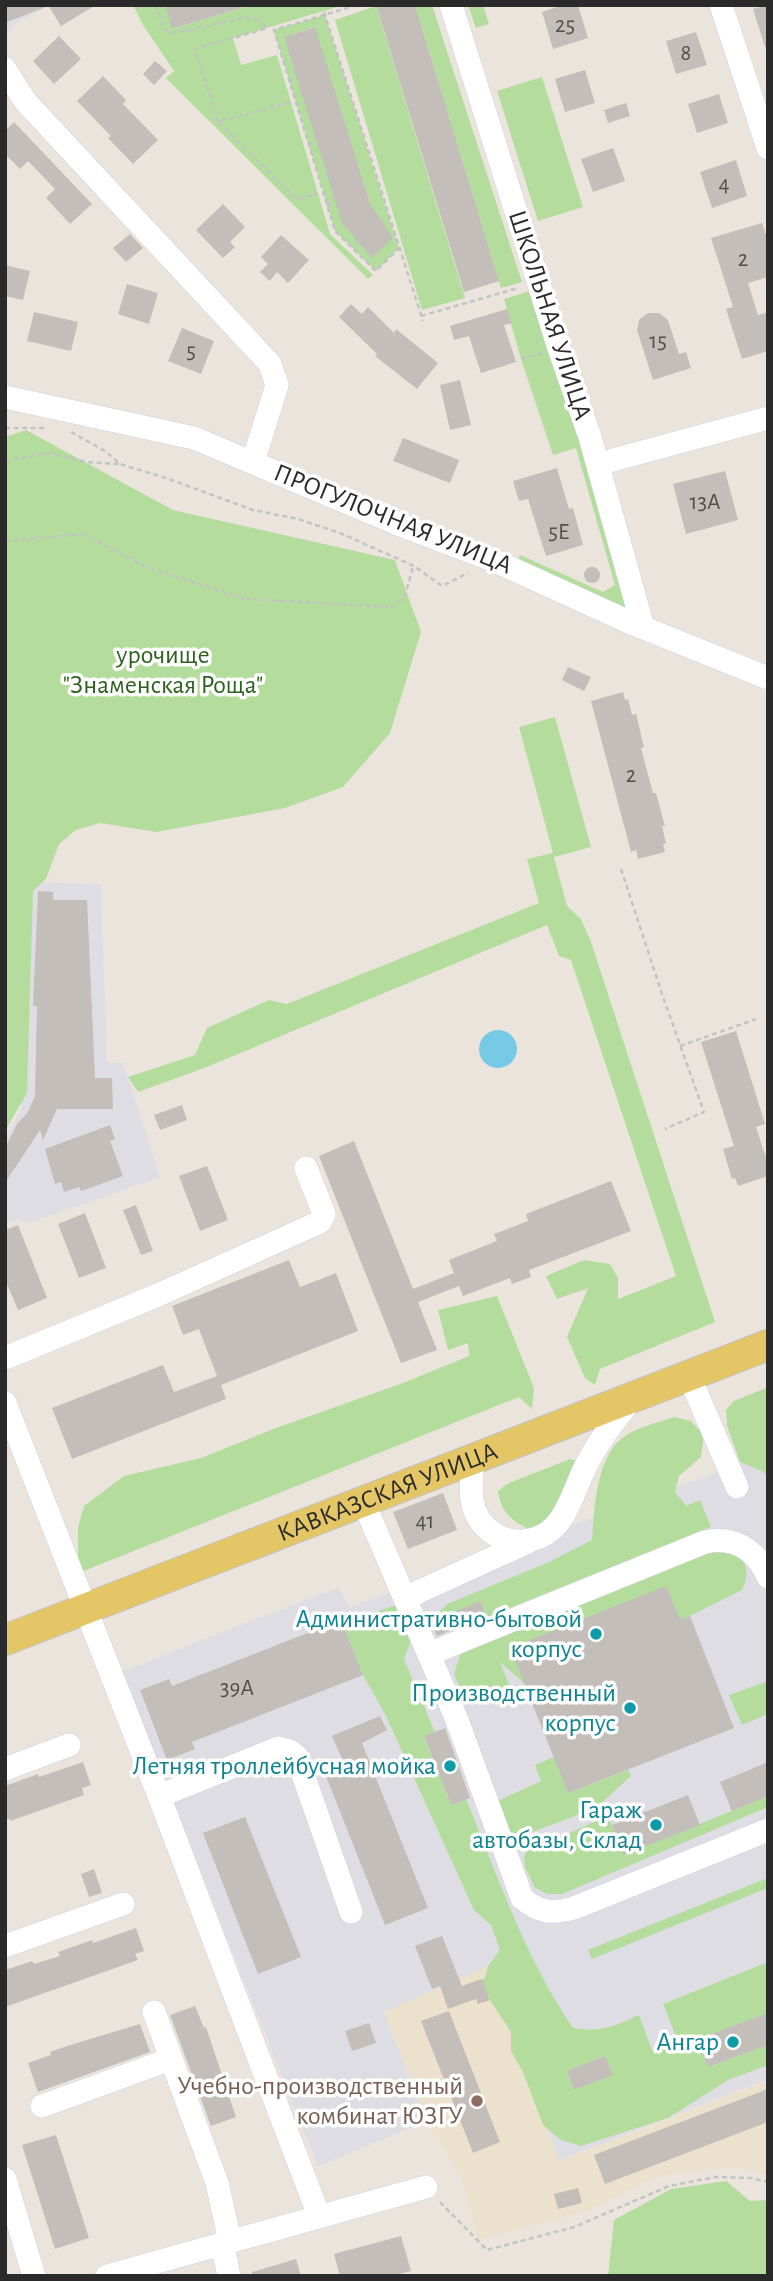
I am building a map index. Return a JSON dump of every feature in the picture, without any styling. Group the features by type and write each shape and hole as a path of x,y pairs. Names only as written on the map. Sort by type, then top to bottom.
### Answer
{"main road":[{"name":"КАВКАЗСКАЯ УЛИЦА","path":"5,1640 768,1345"}],"street":[{"name":"ШКОЛЬНАЯ УЛИЦА","path":"451,5 598,464 643,627"},
{"path":"721,5 768,148"},
{"path":"5,69 25,101 270,364 277,385 253,462"},
{"name":"ПРОГУЛОЧНАЯ УЛИЦА","path":"5,397 194,438 398,524 495,561 643,627 768,678"},
{"path":"598,464 768,418"},
{"path":"5,1358 158,1295 320,1222 324,1214 306,1168"},
{"path":"690,1376 737,1486"},
{"path":"405,1598 551,1531 564,1516 600,1441 631,1400"},
{"path":"5,1403 319,2216"},
{"path":"473,1461 471,1498 483,1525 506,1540 534,1539"},
{"path":"363,1501 457,1720 522,1898 545,1912 574,1908 768,1830"},
{"path":"429,1654 705,1542 724,1540 743,1546 758,1558 768,1577"},
{"path":"5,1769 69,1745"},
{"path":"159,1796 279,1748 290,1751 297,1757 351,1912"},
{"path":"5,1946 123,1903"},
{"path":"154,2012 217,2183 229,2276"},
{"path":"42,2106 172,2059"},
{"path":"5,2179 34,2276"},
{"path":"107,2276 426,2187"}],"path":[{"path":"155,5 166,31 175,33 246,16 268,28 195,48 218,122 297,199 318,194"},
{"path":"357,5 274,30 335,231 376,271 399,248"},
{"path":"325,13 423,321"},
{"path":"290,83 296,75"},
{"path":"218,122 290,102"},
{"path":"309,146 316,138"},
{"path":"327,206 334,198"},
{"path":"355,251 357,240"},
{"path":"421,316 519,288"},
{"path":"5,428 49,428"},
{"path":"68,431 105,451 120,464"},
{"path":"5,461 49,453 86,462 120,464 253,510 298,519 340,533 414,566 442,586 495,561"},
{"path":"5,541 82,534 149,568 245,599 280,602 393,607 405,596 414,566"},
{"path":"621,869 704,1112 665,1129"},
{"path":"680,1046 756,1019"},
{"path":"426,2187 487,2250 574,2227 669,2186 715,2178 751,2178 768,2182"}],"shaded area":[{"path":"5,5 51,5 14,24 5,37"},
{"path":"29,882 101,884 107,1062 123,1063 160,1177 29,1223 19,1219 5,1224 5,1136 21,1111"},
{"path":"765,1455 768,1461 768,2079 558,2161 485,1968 384,2012 427,2121 318,2166 121,1672 338,1587 350,1607"},
{"name":"Учебно-производственный комбинат ЮЗГУ","path":"488,1966 493,1987 559,2161 768,2081 768,2173 761,2174 734,2167 671,2174 647,2181 587,2211 478,2240 461,2177 427,2121 384,2012"}],"green space":[{"path":"133,5 165,5 173,29 251,5 344,5 233,38 241,65 277,55 330,234 373,275 368,279 166,78 174,71"},
{"path":"379,5 387,5 377,9 465,298 422,310 335,20"},
{"path":"415,5 432,5 522,282 501,288"},
{"path":"468,5 483,5 489,24 476,28"},
{"path":"325,15 399,248 376,271 335,231 274,30","holes":["314,27 370,203 284,37"]},
{"path":"542,77 583,207 538,221 497,91"},
{"path":"540,288 639,616 512,574 520,555 603,592 615,585 576,448 553,455 504,299"},
{"name":"урочище \"Знаменская Роща\"","path":"26,430 173,510 395,560 421,632 390,733 343,787 285,808 157,832 100,823 76,830 59,844 46,879 33,891 27,1093 5,1131 5,437"},
{"path":"555,717 591,847 554,857 567,906 581,919 591,942 715,1322 600,1369 595,1385 585,1378 567,1337 588,1288 557,1299 546,1276 584,1260 610,1264 618,1278 618,1299 676,1276 571,960 559,956 547,925 207,1067 138,1092 128,1077 195,1055 207,1028 269,1000 287,1004 539,903 527,859 553,853 519,727"},
{"path":"497,1296 534,1388 532,1409 519,1397 81,1572 78,1560 78,1528 84,1506 124,1476 201,1458 469,1356 468,1343 448,1350 438,1310"},
{"path":"768,1387 768,1479 764,1472 740,1462 727,1426 726,1410 734,1401"},
{"path":"674,1417 691,1421 704,1435 701,1457 679,1476 675,1492 686,1506 700,1500 711,1527 487,1617 481,1602 431,1621 447,1604 549,1562 592,1540 598,1488 605,1461 611,1450 631,1433"},
{"path":"570,1459 579,1462 556,1518 530,1530 508,1515 501,1504 498,1491 507,1484"},
{"path":"716,1549 736,1551 743,1561 746,1579 742,1590 690,1616 525,1684 500,1662 511,1690 483,1702 462,1693 454,1674 461,1652"},
{"path":"397,1605 412,1638 404,1659 435,1732 424,1737 451,1805 466,1799 526,1945 573,2028 600,2029 639,2015 652,2050 677,2039 663,2004 768,1962 768,2013 697,2039 708,2067 768,2045 768,2065 728,2080 668,2118 581,2146 561,2140 543,2125 523,2072 511,2051 511,2032 490,2000 482,1979 500,1950 491,1925 474,1910 385,1714 363,1675 342,1622","holes":["605,2056 612,2075 574,2090 567,2071"]},
{"path":"768,1681 768,1714 742,1725 729,1695"},
{"path":"554,1757 568,1793 628,1770 631,1776 596,1808 519,1837 507,1829 498,1801 541,1781 535,1765"},
{"path":"768,1796 768,1807 562,1894 548,1894 535,1888 525,1867 527,1848 538,1842 553,1840 608,1816 624,1855"},
{"path":"768,1878 768,1888 592,1959 588,1950"},
{"path":"726,2181 750,2201 768,2200 768,2276 608,2276 614,2220 671,2189"}],"water":[{"path":"498,1030 511,1036 517,1049 511,1062 498,1068 485,1062 479,1049 485,1036"}],"building":[{"path":"5,5 48,5 48,6 5,23"},
{"path":"48,5 96,5 61,26"},
{"path":"165,5 240,5 241,8 172,29"},
{"path":"387,5 415,5 499,281 464,292 377,8"},
{"path":"563,5 578,5 588,38 553,49 542,12"},
{"path":"768,5 768,46 765,47 753,9"},
{"path":"315,27 370,203 393,238 372,258 342,223 284,37"},
{"path":"696,32 707,65 676,74 666,41"},
{"path":"59,36 81,59 54,84 33,61"},
{"path":"155,61 167,71 154,85 143,74"},
{"path":"585,70 595,103 565,112 555,79"},
{"path":"103,76 126,100 123,104 158,140 133,164 108,138 111,136 77,101"},
{"path":"719,94 728,123 697,133 688,104"},
{"path":"626,103 630,116 608,123 604,110"},
{"path":"14,122 92,204 70,224 46,198 55,189 28,161 20,169 5,154 5,131"},
{"path":"613,148 625,181 593,192 581,159"},
{"path":"736,160 747,196 712,208 700,172"},
{"path":"223,204 245,227 230,242 235,247 223,258 196,230"},
{"path":"762,223 768,241 768,277 748,283 758,315 768,312 768,351 742,359 726,309 733,307 711,238"},
{"path":"130,234 143,248 126,262 113,248"},
{"path":"281,235 309,260 288,283 277,272 270,281 260,272 268,264 261,257"},
{"path":"5,265 30,271 23,300 5,296"},
{"path":"127,284 158,293 149,324 118,314"},
{"path":"351,304 362,314 368,307 394,333 396,329 438,363 417,389 375,356 377,354 339,317"},
{"path":"507,309 512,323 504,325 516,362 481,373 469,336 454,340 450,326"},
{"path":"34,312 78,322 71,351 27,341"},
{"path":"648,313 659,313 668,320 679,354 686,352 691,368 653,380 637,330 639,320"},
{"path":"182,328 214,341 201,374 168,361"},
{"path":"460,380 471,425 450,430 440,385"},
{"path":"403,438 459,460 450,483 393,461"},
{"path":"557,468 569,509 573,508 583,545 546,556 528,499 519,501 513,481"},
{"path":"725,471 738,520 686,534 673,484"},
{"path":"589,567 595,567 600,575 598,581 589,583 584,578 584,572"},
{"path":"568,667 591,677 584,691 562,680"},
{"path":"623,692 625,700 628,699 632,715 636,714 644,747 641,748 665,826 662,826 665,852 638,859 636,850 631,852 591,701"},
{"path":"38,891 53,892 53,900 87,900 95,1078 112,1078 113,1109 57,1109 43,1140 40,1130 5,1183 5,1148 35,1096 37,1006 33,1006"},
{"path":"736,1031 765,1124 756,1127 768,1164 768,1176 738,1186 735,1178 732,1179 723,1149 734,1146 701,1042"},
{"path":"182,1105 187,1120 160,1130 154,1115"},
{"path":"110,1125 115,1139 110,1141 123,1176 81,1191 79,1187 64,1192 61,1182 55,1184 45,1149"},
{"path":"354,1141 413,1289 454,1273 449,1260 497,1241 494,1234 528,1221 526,1214 611,1181 631,1231 529,1270 531,1277 512,1284 510,1278 463,1296 459,1286 418,1302 437,1350 401,1363 319,1156"},
{"path":"207,1166 228,1220 200,1231 179,1176"},
{"path":"136,1205 153,1251 141,1255 123,1210"},
{"path":"85,1213 106,1268 79,1278 58,1224"},
{"path":"18,1225 47,1298 18,1310 5,1279 5,1230"},
{"path":"289,1260 300,1287 336,1273 358,1331 221,1385 226,1399 72,1459 52,1408 163,1365 174,1392 217,1376 199,1329 183,1335 172,1306"},
{"path":"443,1493 457,1530 408,1549 393,1512"},
{"name":"Производственный корпус","path":"666,1586 680,1619 690,1616 734,1728 568,1793 510,1648"},
{"path":"481,1601 486,1616 437,1636 431,1621"},
{"path":"341,1620 363,1675 192,1742 195,1749 167,1760 140,1690 169,1679 172,1686"},
{"path":"380,1716 387,1730 362,1743 428,1908 385,1925 324,1771 344,1763 332,1736"},
{"name":"Летняя троллейбусная мойка","path":"445,1728 470,1798 451,1805 424,1736"},
{"path":"83,1762 91,1785 82,1788 84,1795 10,1821 5,1820 5,1786"},
{"path":"768,1762 768,1796 732,1811 720,1782"},
{"name":"Гараж автобазы, Склад","path":"688,1795 700,1825 623,1855 612,1825"},
{"path":"245,1817 301,1957 258,1974 203,1833"},
{"path":"94,1869 102,1893 89,1897 81,1874"},
{"path":"136,1928 144,1951 135,1954 138,1960 5,2007 5,1970 60,1956 58,1952"},
{"path":"442,1936 462,1986 482,1979 490,2000 478,2004 476,1999 448,2009 440,1986 432,1989 415,1946"},
{"path":"195,2006 204,2028 206,2027 236,2117 211,2126 170,2015"},
{"path":"449,2011 500,2142 473,2153 421,2021"},
{"name":"Ангар","path":"768,2013 768,2045 708,2067 697,2039"},
{"path":"369,2023 376,2043 352,2051 345,2031"},
{"path":"140,2024 150,2052 38,2092 28,2063 67,2046"},
{"path":"605,2056 613,2075 574,2090 567,2071"},
{"path":"768,2089 768,2122 605,2184 594,2155"},
{"path":"56,2135 89,2238 55,2249 22,2145"},
{"path":"578,2188 582,2203 558,2209 554,2194"},
{"path":"401,2236 411,2271 392,2276 340,2276 334,2254"},
{"path":"296,2259 301,2276 252,2276 252,2272"}],"place":[{"name":"Административно-бытовой корпус","path":"596,1634"},
{"name":"Производственный корпус","path":"630,1708"},
{"name":"Летняя троллейбусная мойка","path":"450,1766"},
{"name":"Гараж автобазы, Склад","path":"656,1825"},
{"name":"Ангар","path":"733,2042"},
{"name":"Учебно-производственный комбинат ЮЗГУ","path":"477,2101"}]}
